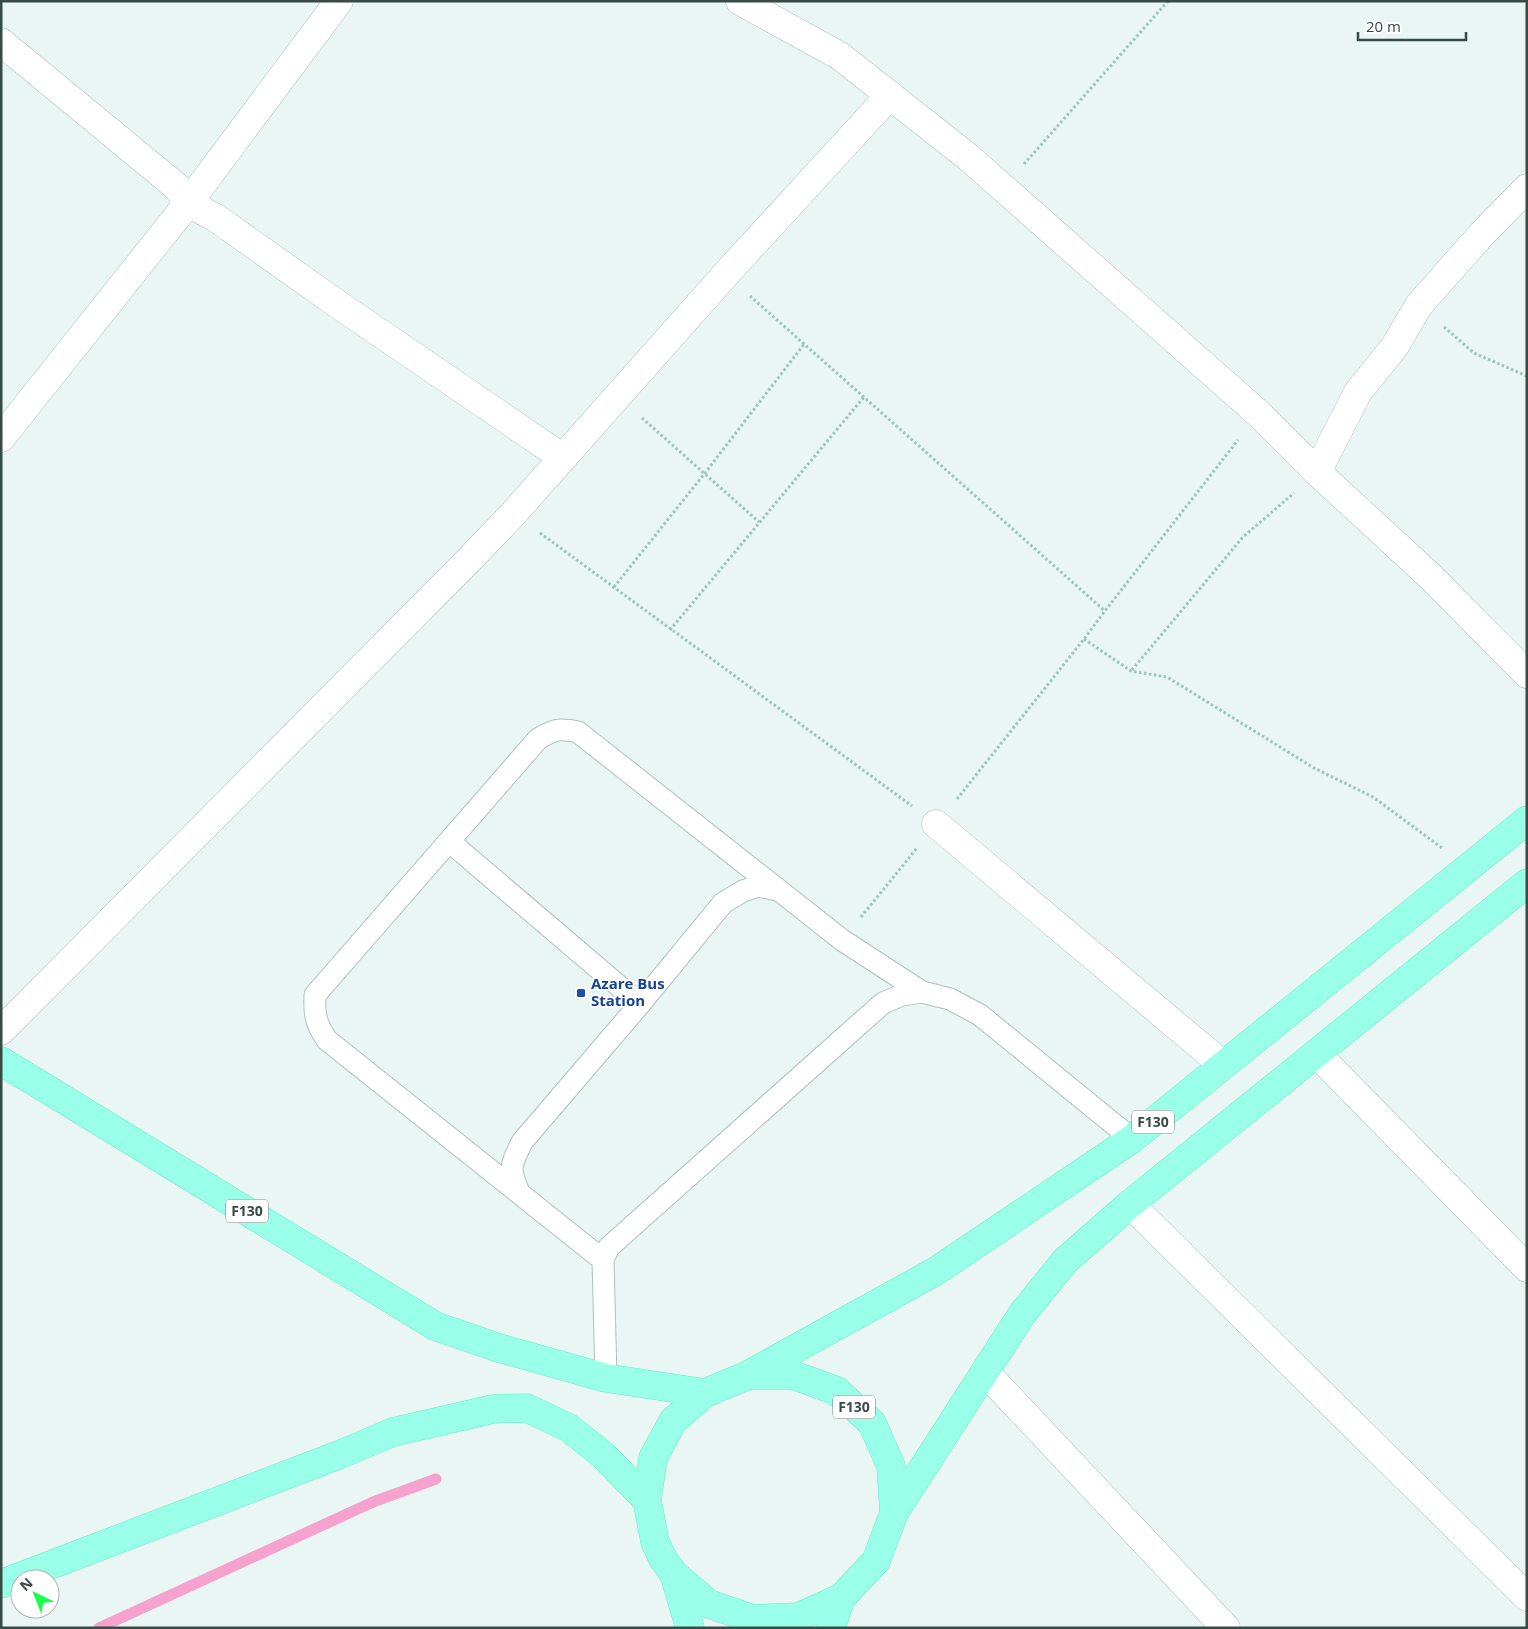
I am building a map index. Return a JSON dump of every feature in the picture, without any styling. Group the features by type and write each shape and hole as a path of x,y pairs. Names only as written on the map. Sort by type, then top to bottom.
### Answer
{"main road":[{"name":"F130","path":"1527,820 1132,1139 936,1271 746,1376 705,1392 674,1421 653,1458 647,1500 655,1542 663,1559 674,1574 709,1604 753,1619 798,1617 841,1598 876,1560 894,1513 1022,1314 1064,1261 1130,1204 1527,883"},
{"name":"F130","path":"1,1061 435,1326 499,1348 606,1378 705,1392"},
{"name":"F130","path":"746,1376 793,1375 837,1392 872,1423 891,1466 894,1513"},
{"path":"1,1584 341,1454 393,1432 493,1408 527,1408 569,1428 603,1455 647,1500"},
{"path":"674,1574 690,1628"},
{"path":"831,1628 841,1598"}],"street":[{"path":"1,438 188,203 339,1"},
{"path":"740,1 840,56 968,157 1259,414 1317,472 1432,578 1527,674"},
{"path":"1,42 176,186 188,203 216,218 336,303 563,458"},
{"path":"1,1031 513,514 726,274 890,95"},
{"path":"1317,472 1358,392 1395,346 1419,305 1482,234 1527,188"},
{"path":"936,824 1223,1065"},
{"path":"1317,1054 1527,1268"},
{"path":"1130,1204 1527,1597"},
{"path":"985,1372 1226,1628"}],"lane":[{"path":"603,1260 327,1040 318,1028 314,1011 315,995 538,739 554,730 578,732 842,940 922,992 950,999 980,1015 1132,1139"},
{"path":"450,842 640,1004"},
{"path":"519,1192 511,1175 514,1159 522,1142 723,903 743,891 758,886 777,890"},
{"path":"606,1378 603,1260 609,1247 883,1003 902,995 922,992"}],"path":[{"path":"1003,188 1168,1"},
{"path":"726,274 1104,611"},
{"path":"1419,305 1474,353 1527,376"},
{"path":"614,587 805,343"},
{"path":"618,396 759,522"},
{"path":"670,630 864,397"},
{"path":"842,940 1084,640 1104,611 1259,414"},
{"path":"1131,671 1243,537 1317,472"},
{"path":"513,514 936,824"},
{"path":"1084,640 1131,671 1167,677 1314,768 1373,798 1468,867"}],"waterway":[{"path":"99,1628 373,1502 436,1479"}],"place":[{"name":"Azare Bus Station","path":"581,993"}]}
